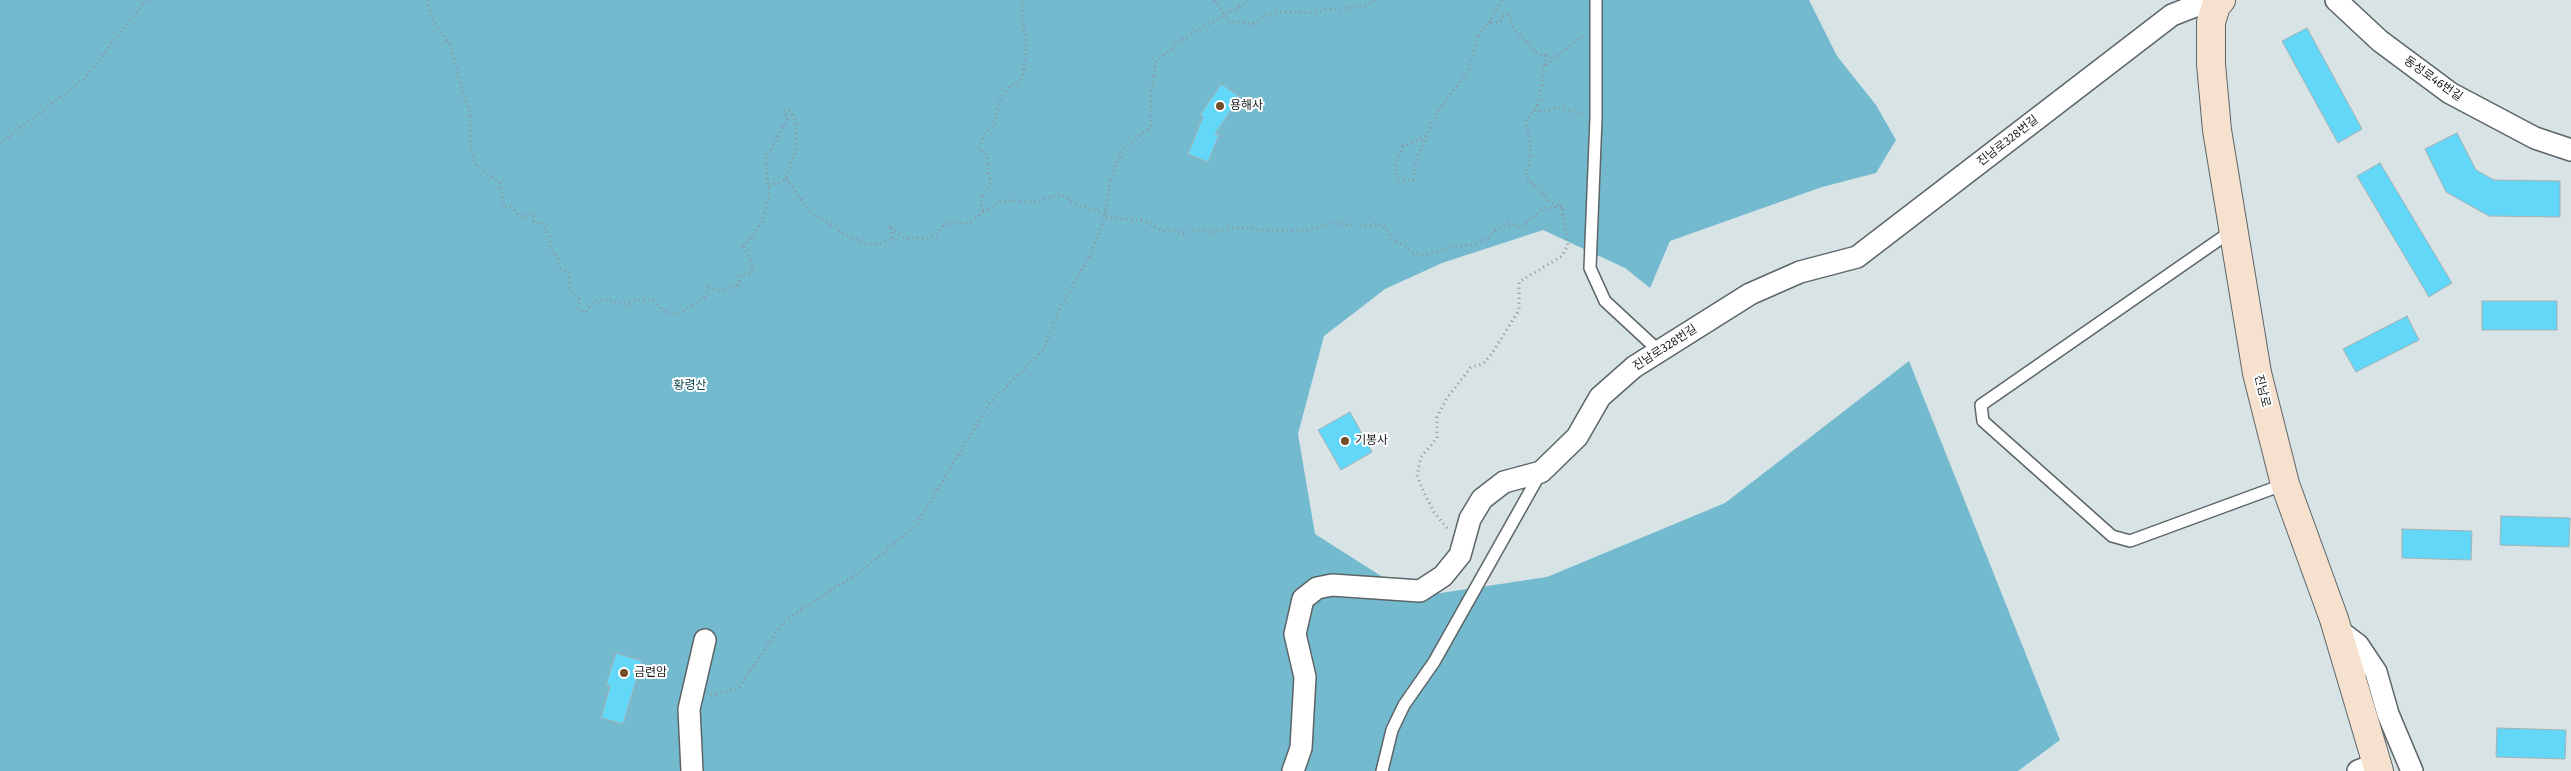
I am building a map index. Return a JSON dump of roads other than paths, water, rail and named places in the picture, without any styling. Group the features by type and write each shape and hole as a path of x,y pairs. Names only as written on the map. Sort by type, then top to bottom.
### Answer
{"street":[{"name":"동성로46번길","path":"2336,0 2380,41 2450,93 2535,138 2571,150"},
{"name":"진남로","path":"2222,2 2210,22 2211,64 2217,130 2257,373 2285,484 2337,629 2371,769"},
{"name":"진남로328번길","path":"1293,771 1301,748 1305,677 1295,634 1303,599 1317,588 1332,585 1420,591 1443,576 1460,555 1470,519 1482,499 1504,482 1541,472 1577,437 1600,397 1634,367 1750,294 1800,272 1857,257 2172,15 2195,6 2222,2"},
{"path":"2337,629 2358,645 2376,672 2388,714 2412,771"},
{"path":"692,771 689,710 706,640"}],"lane":[{"path":"1596,0 1596,118 1590,268 1605,301 1658,351"},
{"path":"2233,230 1981,405 1983,421 2112,536 2130,541 2285,484"},
{"path":"1382,771 1392,730 1404,705 1434,662 1541,472"}],"place":[{"name":"용해사","path":"1220,106"},
{"name":"기봉사","path":"1345,441"},
{"name":"금련암","path":"624,673"}],"park label":[{"name":"황령산","path":"690,386"}]}
